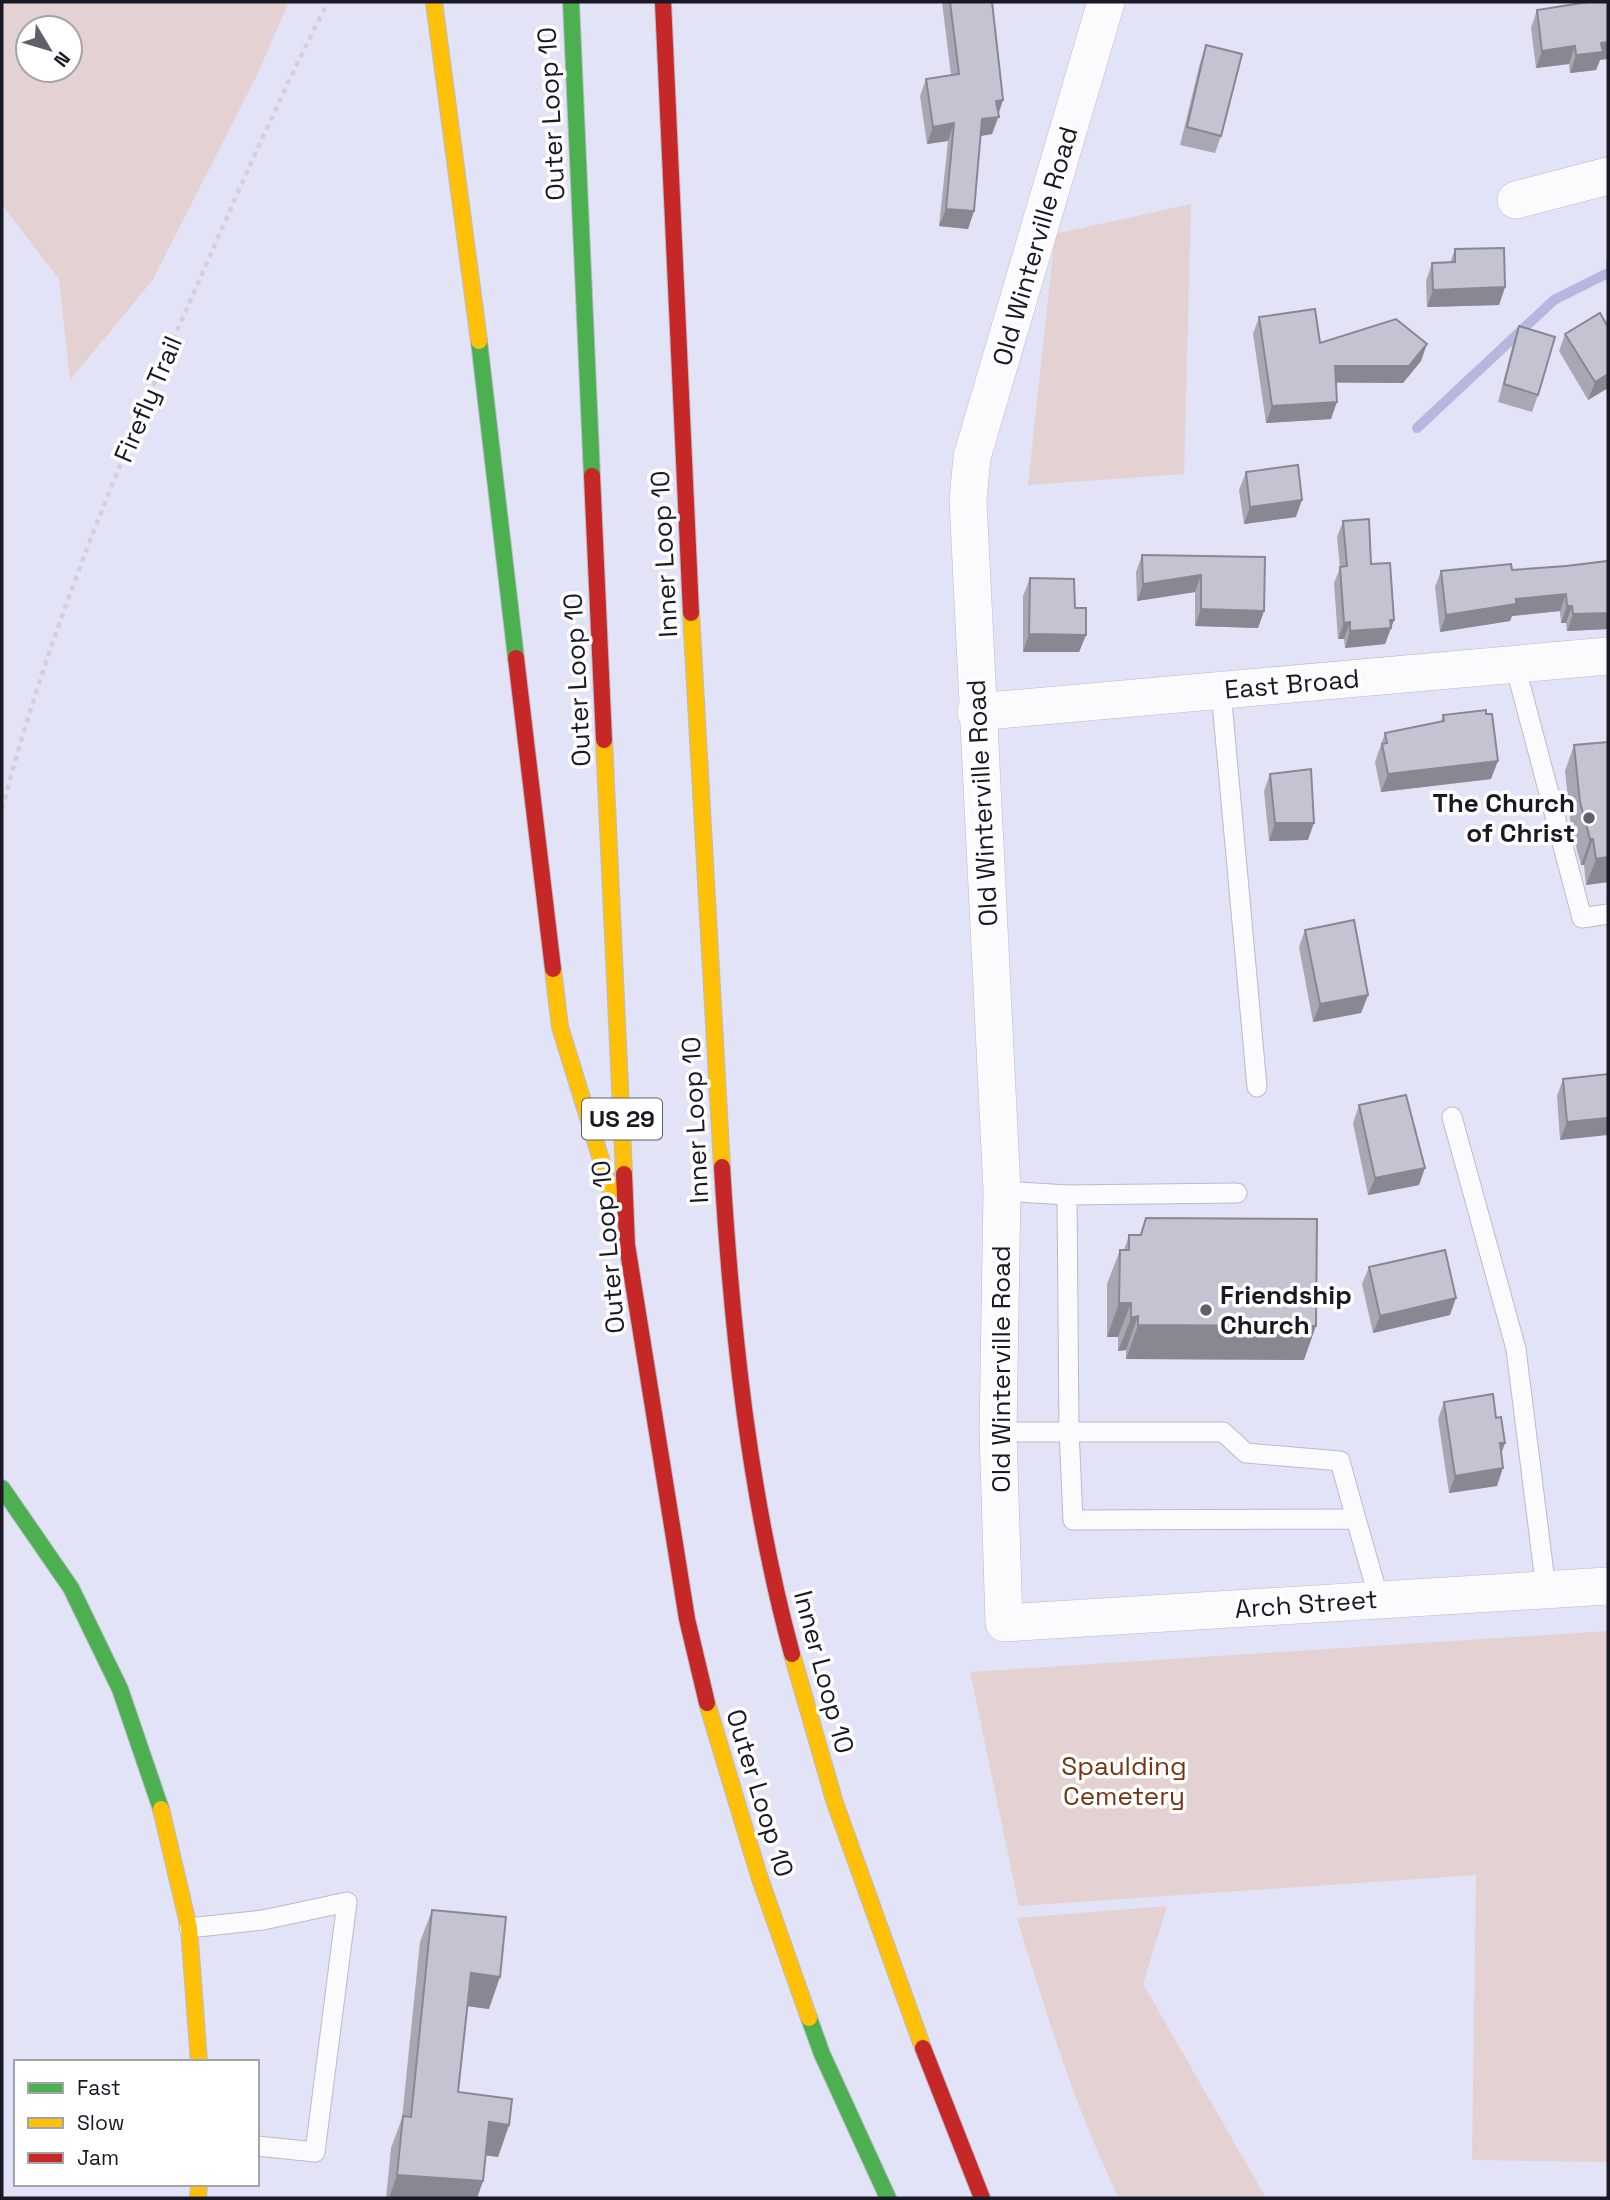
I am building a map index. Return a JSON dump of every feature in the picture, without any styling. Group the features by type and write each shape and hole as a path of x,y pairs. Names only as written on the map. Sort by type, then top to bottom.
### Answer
{"main road":[{"path":"434,2 477,327 560,1027 627,1245"},
{"name":"Outer Loop 10","path":"571,2 627,1245 648,1392 687,1619 710,1718 759,1876 822,2054 888,2198"},
{"name":"Inner Loop 10","path":"663,2 700,801 730,1302 751,1460 769,1562 837,1811 893,1975 982,2198"},
{"path":"2,1488 71,1588 120,1689 159,1801 189,1928 199,2060"}],"street":[{"name":"Old Winterville Road","path":"1004,1623 998,1432 1002,1191 976,712 968,500 972,457 1106,2"},
{"path":"1516,200 1608,176"},
{"name":"East Broad","path":"976,712 1608,656"},
{"name":"Arch Street","path":"1004,1623 1608,1586"}],"lane":[{"path":"1515,665 1582,918 1608,914"},
{"path":"1221,691 1257,1087"},
{"path":"1452,1118 1516,1349 1546,1590"},
{"path":"1002,1191 1067,1195 1237,1193"},
{"path":"1067,1195 1069,1430 1073,1520 1356,1519"},
{"path":"998,1432 1223,1432 1246,1453 1340,1461 1380,1599"},
{"path":"189,1928 262,1920 347,1902 315,2152 259,2146"}],"path":[{"name":"Firefly Trail","path":"2,809 17,752 69,596 136,424 284,88 328,2"}],"green space":[{"path":"2,2 289,2 257,75 152,281 70,380 59,279 2,205"},
{"path":"1191,204 1184,474 1028,485 1055,234"},
{"name":"Spaulding Cemetery","path":"1608,1631 1608,2162 1472,2160 1476,1875 1019,1906 970,1672"},
{"path":"1167,1906 1143,1984 1266,2198 1119,2198 1075,2095 1017,1918"}],"building":[{"path":"950,2 992,2 1003,100 996,101 999,117 982,119 974,211 946,209 954,123 933,127 926,79 959,74"},
{"path":"1588,2 1608,2 1608,42 1601,43 1603,52 1576,55 1575,46 1542,51 1537,10"},
{"path":"1206,45 1242,54 1221,136 1187,127"},
{"path":"1504,248 1505,287 1433,290 1432,263 1455,262 1455,249"},
{"path":"1315,309 1320,343 1396,319 1427,344 1409,366 1335,366 1337,402 1272,406 1259,317"},
{"path":"1600,313 1608,327 1608,374 1595,382 1565,334"},
{"path":"1519,326 1555,337 1538,395 1504,384"},
{"path":"1298,465 1302,500 1250,507 1246,472"},
{"path":"1369,519 1371,564 1390,563 1394,620 1390,620 1391,628 1350,631 1350,622 1344,623 1340,567 1347,566 1343,521"},
{"path":"1142,555 1265,557 1264,611 1201,609 1201,575 1143,584"},
{"path":"1608,561 1608,613 1573,614 1572,606 1567,606 1566,594 1516,599 1516,604 1446,615 1441,571 1511,564 1512,570"},
{"path":"1030,578 1074,579 1075,608 1086,608 1086,635 1029,634"},
{"path":"1486,710 1486,714 1492,714 1498,761 1388,774 1382,744 1387,743 1385,733 1444,721 1443,715"},
{"path":"1608,742 1608,857 1596,859 1593,839 1590,839 1580,802 1574,745"},
{"path":"1311,769 1314,823 1275,823 1270,774"},
{"path":"1354,920 1368,995 1320,1004 1305,930"},
{"path":"1608,1074 1608,1118 1567,1122 1563,1079"},
{"path":"1406,1095 1425,1168 1375,1178 1359,1105"},
{"name":"Friendship Church","path":"1146,1218 1317,1219 1316,1326 1138,1325 1138,1316 1131,1318 1131,1303 1119,1303 1120,1250 1129,1250 1129,1235 1141,1235"},
{"path":"1445,1250 1456,1298 1380,1316 1369,1267"},
{"path":"1493,1394 1496,1418 1501,1417 1505,1443 1500,1443 1503,1468 1455,1476 1444,1402"},
{"path":"432,1910 506,1917 500,1977 471,1973 458,2092 512,2099 509,2125 489,2122 483,2181 397,2175 403,2116 411,2117"}],"waterway":[{"path":"1417,428 1554,300 1608,273"}],"traffic: fast":[{"path":"571,2 592,476"},
{"path":"479,341 516,658"},
{"path":"2,1488 71,1588 120,1689 161,1809"},
{"path":"809,2018 822,2054 888,2198"}],"traffic: slow":[{"path":"434,2 479,341"},
{"path":"691,613 722,1167"},
{"path":"604,740 624,1174"},
{"path":"553,969 560,1027 611,1192"},
{"path":"792,1654 835,1803 923,2048"},
{"path":"707,1703 759,1876 809,2018"},
{"path":"161,1809 189,1928 199,2060"},
{"path":"198,2198 199,2186"}],"traffic: jam":[{"path":"663,2 691,613"},
{"path":"592,476 604,740"},
{"path":"516,658 553,969"},
{"path":"722,1167 731,1290 745,1413 764,1534 792,1654"},
{"path":"624,1174 627,1245 687,1619 707,1703"},
{"path":"923,2048 982,2198"}],"place":[{"name":"The Church of Christ","path":"1589,818"},
{"name":"Friendship Church","path":"1206,1310"}]}
